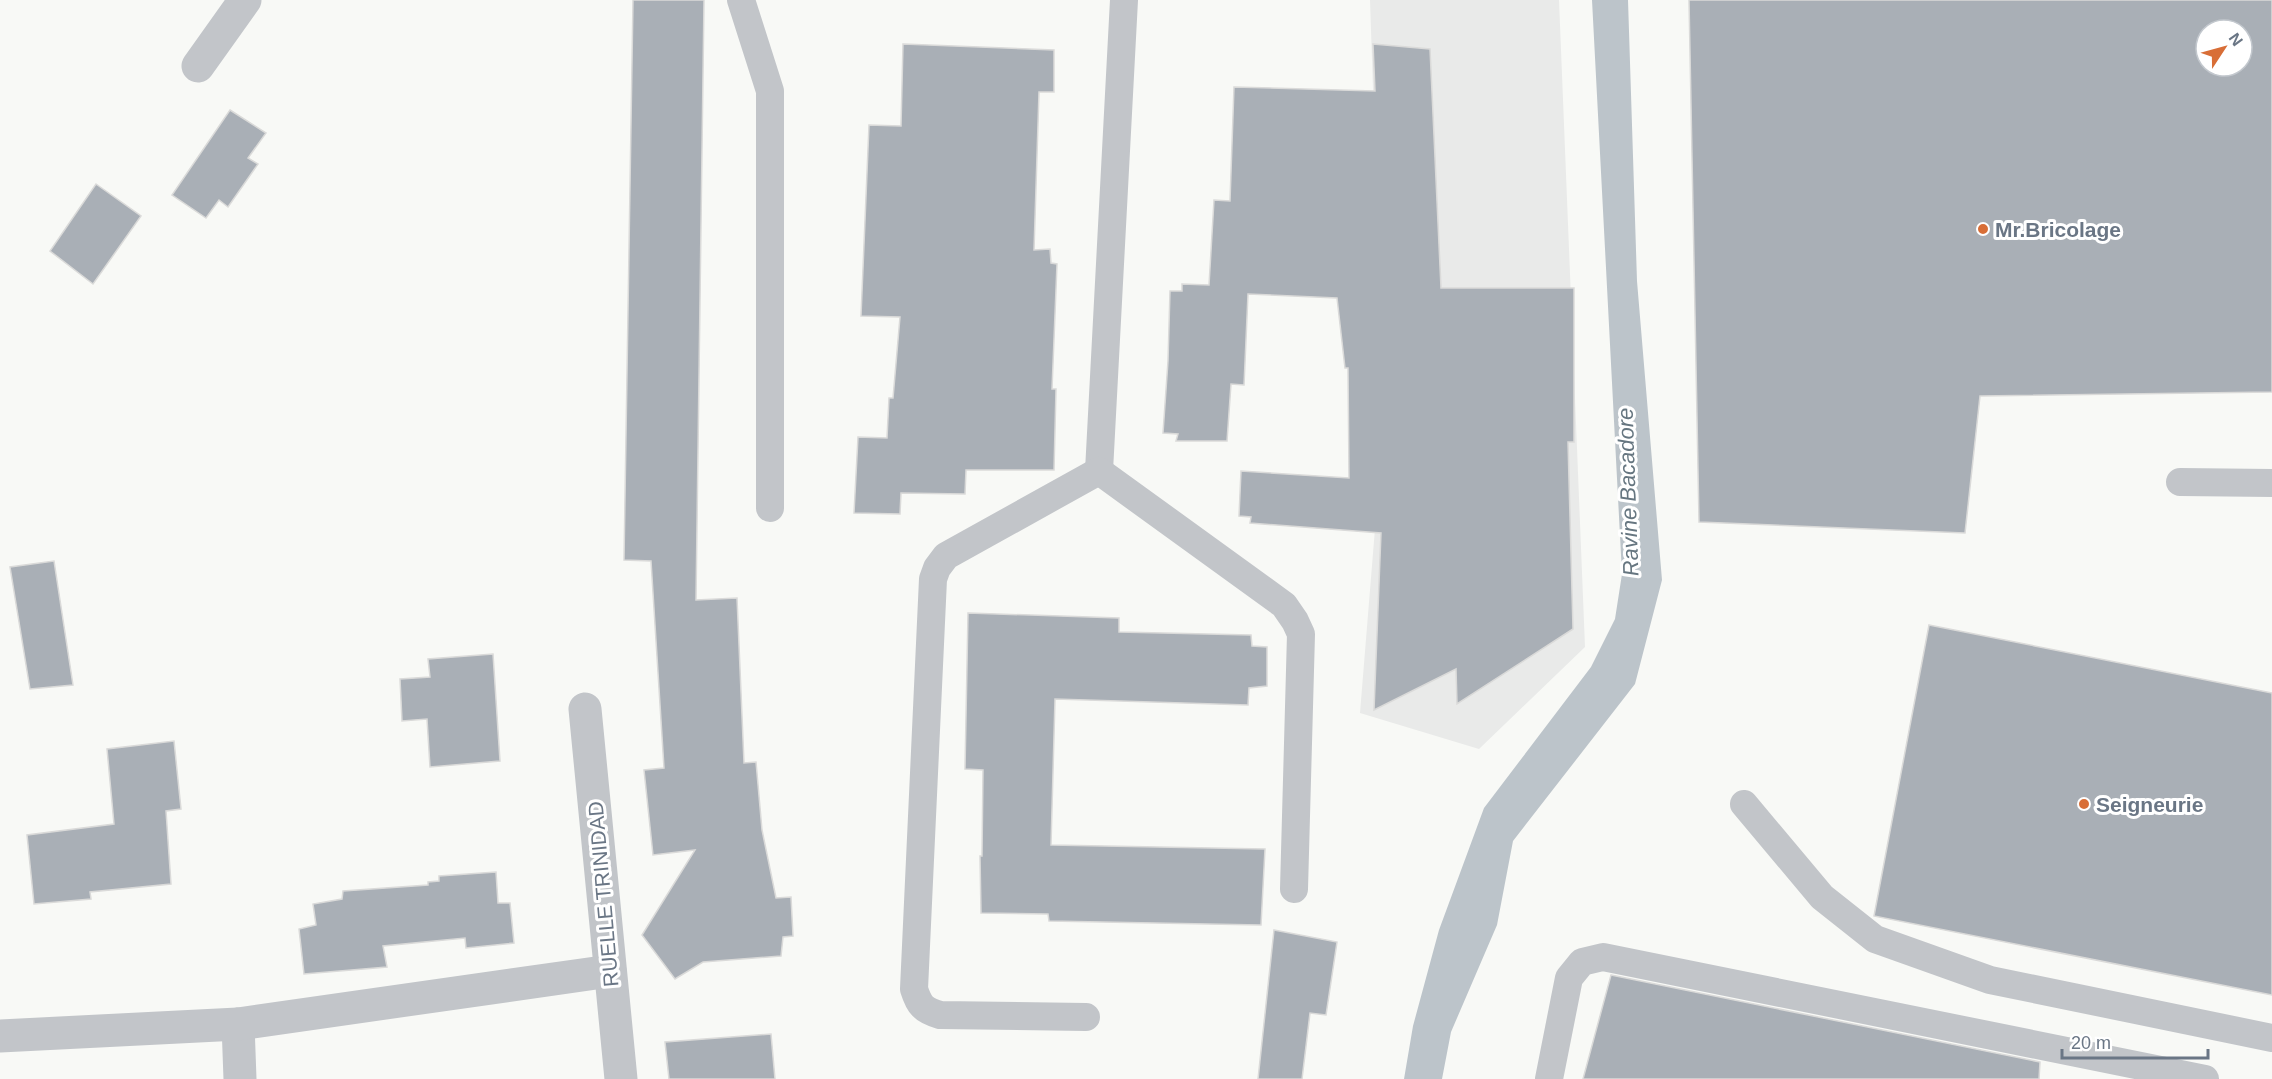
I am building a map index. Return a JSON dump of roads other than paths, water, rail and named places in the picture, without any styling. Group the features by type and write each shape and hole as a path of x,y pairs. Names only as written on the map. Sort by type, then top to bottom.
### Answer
{"street":[{"path":"198,66 245,0"},
{"name":"RUELLE TRINIDAD","path":"585,708 621,1079"},
{"path":"0,1036 238,1024 610,971"},
{"path":"238,1024 240,1079"}],"lane":[{"path":"741,0 770,91 771,508"},
{"path":"1099,471 1124,0"},
{"path":"1099,471 1284,605 1295,621 1301,634 1294,889"},
{"path":"1086,1017 940,1015 925,1010 917,1000 914,989 933,579 937,568 946,556 1099,471"},
{"path":"2180,482 2272,483"},
{"path":"1744,804 1822,897 1875,939 1990,980 2272,1038"},
{"path":"1549,1079 1569,978 1582,962 1603,957 2205,1079"}],"water":[{"name":"Ravine Bacadore","path":"1592,0 1628,0 1637,281 1662,580 1635,684 1513,841 1497,925 1451,1032 1442,1079 1404,1079 1413,1026 1439,930 1484,808 1591,667 1615,619 1622,574"}],"place":[{"name":"Mr.Bricolage","path":"1983,229"},
{"name":"Seigneurie","path":"2084,804"}]}
